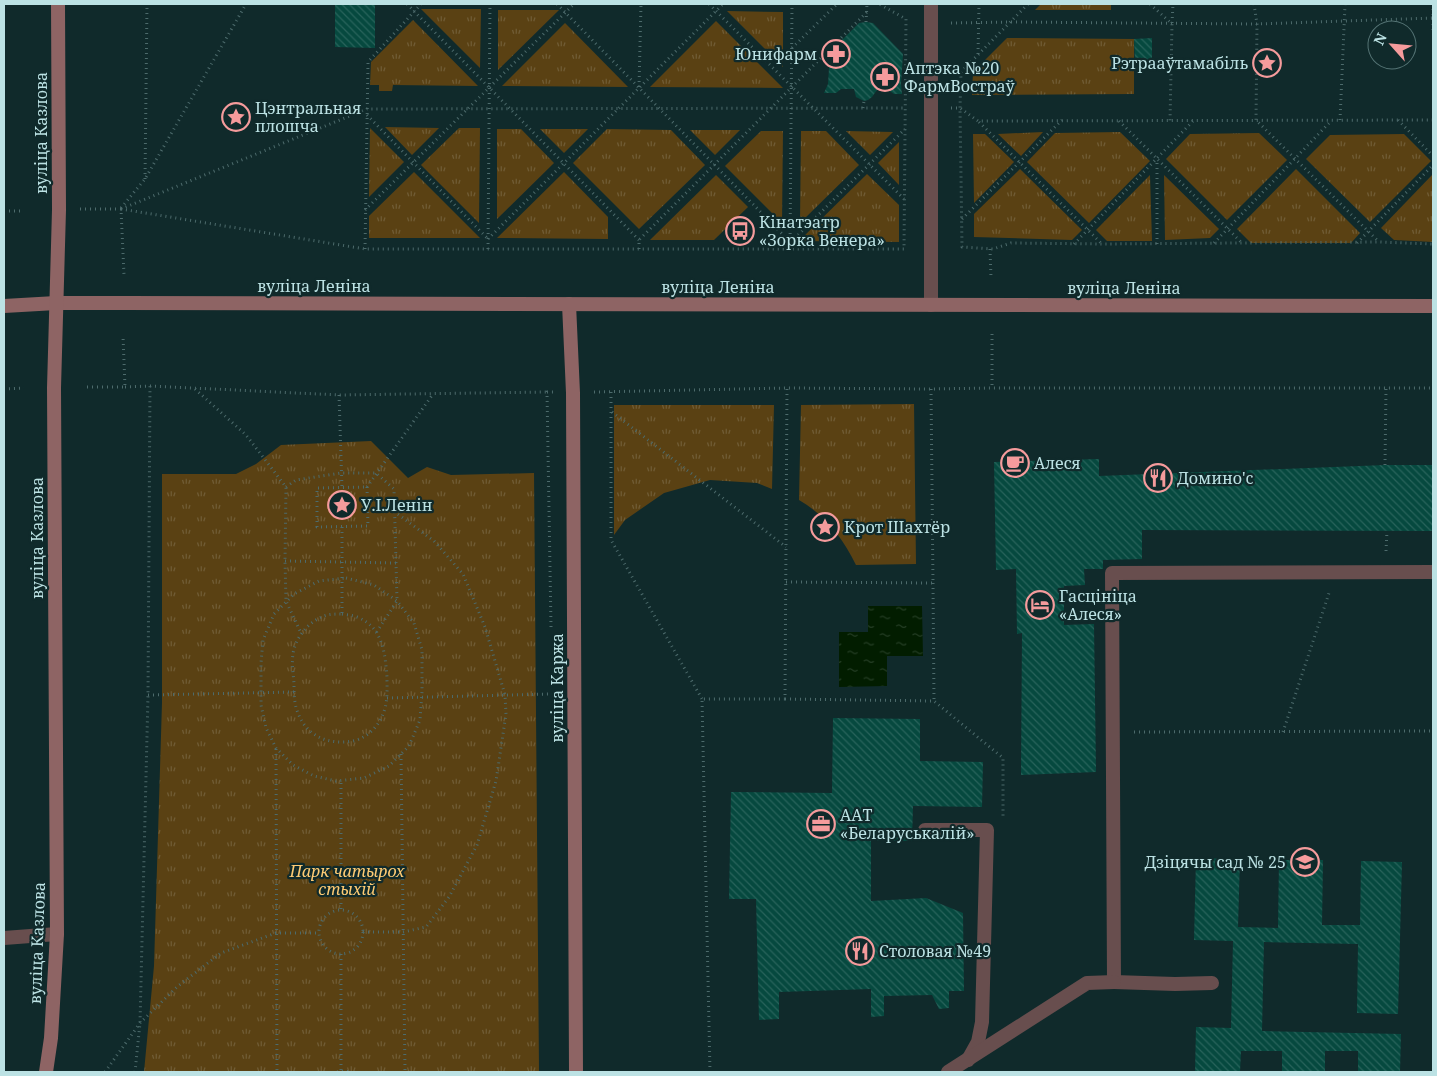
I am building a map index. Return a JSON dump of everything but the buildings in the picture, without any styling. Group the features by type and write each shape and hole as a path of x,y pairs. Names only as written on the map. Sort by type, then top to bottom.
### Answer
{"main road":[{"name":"вуліца Казлова","path":"46,1072 57,934 54,398 59,210 58,4"},
{"name":"вуліца Леніна","path":"4,306 56,303 1433,306"},
{"name":"вуліца Каржа","path":"569,304 573,393 576,1072"}],"lane":[{"path":"931,4 931,305"},
{"path":"1114,982 1112,573 1433,572"},
{"path":"925,830 987,830 982,1022 978,1042 968,1060"},
{"path":"4,938 57,934"},
{"path":"948,1072 1087,983 1212,983"}],"path":[{"path":"145,179 147,4"},
{"path":"124,275 121,209 145,179 246,4"},
{"path":"407,4 639,240 639,249"},
{"path":"365,249 368,62 421,4"},
{"path":"488,249 490,4"},
{"path":"556,4 790,242"},
{"path":"365,210 574,4"},
{"path":"639,88 642,4"},
{"path":"709,4 904,200"},
{"path":"488,239 723,4"},
{"path":"790,249 792,4"},
{"path":"792,49 837,4"},
{"path":"866,22 867,4"},
{"path":"80,209 121,209 365,249 904,248 906,19 879,4"},
{"path":"978,55 979,4"},
{"path":"1028,4 961,72 962,247 993,249 1011,243 1379,242 1433,244"},
{"path":"1150,4 1172,24"},
{"path":"1170,121 1173,4"},
{"path":"1254,4 1257,24 1256,120 1379,242"},
{"path":"1433,4 1433,32"},
{"path":"1340,120 1344,5"},
{"path":"639,240 867,12"},
{"path":"946,23 1257,24 1433,18"},
{"path":"863,108 864,101"},
{"path":"121,209 367,109 912,108"},
{"path":"949,108 960,108 978,121 1103,244"},
{"path":"367,115 488,239"},
{"path":"962,220 1062,120"},
{"path":"1118,120 1242,243"},
{"path":"1213,243 1331,120"},
{"path":"1397,120 1433,156"},
{"path":"978,121 1433,120"},
{"path":"1074,244 1193,121"},
{"path":"790,242 905,129"},
{"path":"1156,244 1157,158"},
{"path":"1358,243 1433,165"},
{"path":"4,211 24,211"},
{"path":"990,249 991,278"},
{"path":"992,334 992,388"},
{"path":"123,336 125,387"},
{"path":"135,1072 140,1023 148,695 150,386"},
{"path":"87,387 150,386 339,395 573,393 787,388 931,390 992,388 1433,388"},
{"path":"4,389 24,388"},
{"path":"786,699 787,388"},
{"path":"1385,465 1386,388"},
{"path":"194,389 246,435 286,487 286,601 301,634"},
{"path":"931,390 934,702"},
{"path":"547,392 548,473"},
{"path":"612,392 611,540 702,698 710,1072"},
{"path":"367,488 317,488 317,527 368,526 367,488 433,394"},
{"path":"339,395 342,488"},
{"path":"611,412 786,547"},
{"path":"286,487 296,480 341,473 376,474 394,489 397,601 376,633"},
{"path":"363,932 403,932 426,928 449,897 477,845 496,781 506,714 505,694 485,627 463,574 434,541 395,512"},
{"path":"342,526 342,614"},
{"path":"285,562 396,562"},
{"path":"1283,732 1336,572"},
{"path":"346,578 374,585 397,601 414,623 422,650 422,697 420,720 409,746 389,766 364,778 336,781 314,776 293,765 276,748 266,728 261,705 261,663 263,640 274,614 286,601 294,594 319,581 342,579 346,578"},
{"path":"786,582 933,583"},
{"path":"342,614 358,617 371,626 380,638 386,654 387,705 381,720 370,732 357,740 341,743 327,741 314,734 304,724 297,712 292,662 294,648 301,634 312,622 326,615 342,614"},
{"path":"148,695 294,692"},
{"path":"387,698 552,694"},
{"path":"702,698 934,702 1003,758"},
{"path":"1113,732 1433,732"},
{"path":"276,748 277,1072"},
{"path":"401,754 405,1072"},
{"path":"341,781 341,909"},
{"path":"341,909 355,915 360,921 363,932 356,948 341,954 328,950 319,939 318,933 319,925 323,918 328,913 341,909"},
{"path":"105,1072 140,1023 178,986 221,953 276,933 318,933"},
{"path":"341,954 340,1072 351,1072"}],"green space":[{"path":"1041,4 1111,4 1111,10 1035,10"},
{"path":"421,9 481,9 480,68"},
{"path":"498,10 559,10 498,70"},
{"path":"727,11 783,12 783,67"},
{"path":"413,20 478,86 393,85 392,91 379,91 379,85 370,85 371,62"},
{"path":"716,21 783,88 650,87"},
{"path":"565,23 628,87 502,86"},
{"path":"1007,38 1134,39 1134,94 972,95 973,72"},
{"path":"385,127 439,128 412,155"},
{"path":"370,128 404,162 369,197"},
{"path":"459,128 480,128 479,223 421,165"},
{"path":"497,129 521,129 554,163 497,219"},
{"path":"540,129 588,129 564,153"},
{"path":"607,129 671,130 705,165 639,229 573,163"},
{"path":"690,130 740,130 715,155"},
{"path":"761,131 783,131 782,223 725,166"},
{"path":"801,131 826,131 859,165 800,223"},
{"path":"846,131 893,132 870,155"},
{"path":"1043,132 1021,156 998,134"},
{"path":"1120,132 1150,161 1089,223 1027,162 1055,133"},
{"path":"1259,133 1287,160 1227,220 1166,159 1190,134"},
{"path":"973,134 985,134 1014,162 974,203"},
{"path":"1404,134 1431,161 1370,222 1306,159 1330,135"},
{"path":"899,142 899,185 878,163"},
{"path":"1020,169 1082,230 1072,240 974,237 974,214"},
{"path":"1296,169 1360,233 1351,243 1251,243 1237,229"},
{"path":"414,172 480,238 369,238 369,216"},
{"path":"564,172 608,217 608,239 497,238"},
{"path":"867,174 899,205 899,242 799,241"},
{"path":"1433,174 1433,242 1394,240 1381,228"},
{"path":"716,175 748,207 714,240 650,240"},
{"path":"1150,175 1152,241 1107,241 1096,230"},
{"path":"1164,175 1219,229 1210,238 1165,240"},
{"path":"914,404 916,564 856,565 839,537 825,520 799,500 801,405"},
{"path":"614,405 774,405 772,489 757,483 710,480 664,493 625,520 614,535"},
{"name":"Парк чатырох стыхій","path":"371,441 408,478 427,467 451,475 534,473 539,1072 144,1072 154,966 162,703 162,474 236,474 256,464 281,445"}],"water":[{"path":"868,606 922,606 923,656 887,656 887,686 839,687 839,632 868,632"}],"place":[{"name":"Юнифарм","path":"836,54"},
{"name":"Рэтрааўтамабіль","path":"1267,63"},
{"name":"Аптэка №20 ФармВостраў","path":"885,77"},
{"name":"Цэнтральная плошча","path":"236,117"},
{"name":"Кінатэатр «Зорка Венера»","path":"740,231"},
{"name":"Алеся","path":"1015,463"},
{"name":"Домино'c","path":"1158,478"},
{"name":"У.І.Ленін","path":"342,505"},
{"name":"Крот Шахтёр","path":"825,527"},
{"name":"Гасцініца «Алеся»","path":"1040,605"},
{"name":"ААТ «Беларуськалій»","path":"821,824"},
{"name":"Дзіцячы сад № 25","path":"1305,862"},
{"name":"Столовая №49","path":"860,951"}]}
